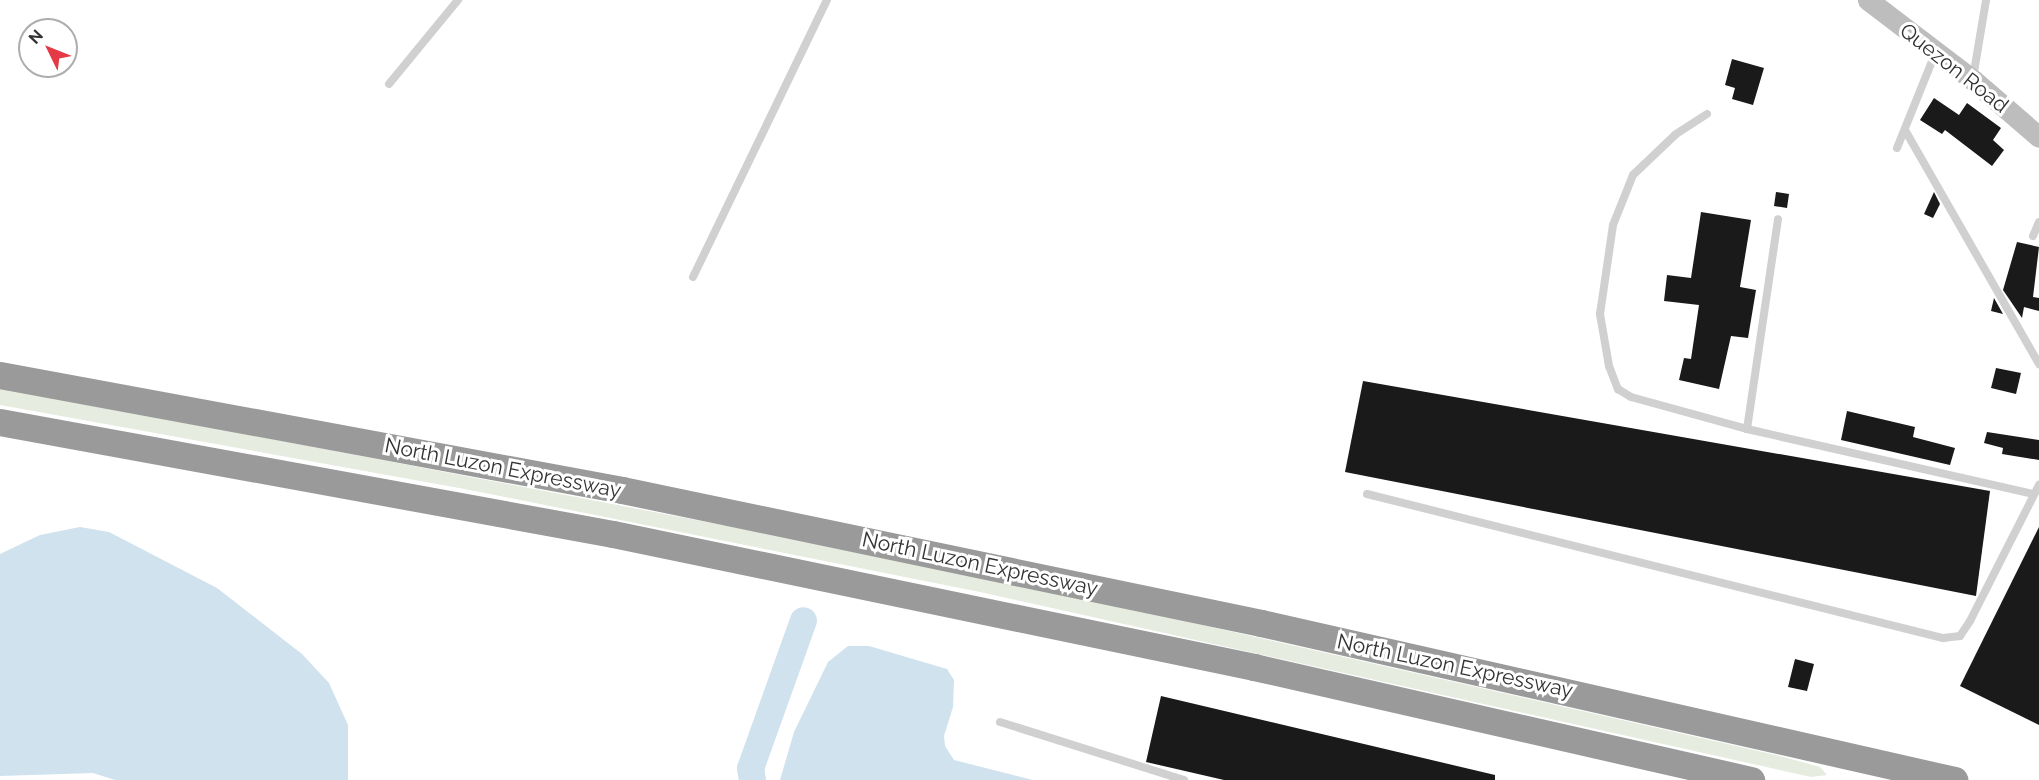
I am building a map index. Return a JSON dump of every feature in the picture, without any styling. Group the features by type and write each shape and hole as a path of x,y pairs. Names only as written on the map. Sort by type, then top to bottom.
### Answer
{"highway":[{"name":"North Luzon Expressway","path":"0,375 691,504 1261,623 1954,780"},
{"name":"North Luzon Expressway","path":"0,422 613,534 1254,667 1751,780"}],"main road":[{"name":"Quezon Road","path":"1868,0 1973,80 2039,137"}],"lane":[{"path":"389,84 458,0"},
{"path":"693,277 827,0"},
{"path":"1973,80 1986,0"},
{"path":"1897,148 1936,53"},
{"path":"1707,114 1675,135 1633,175 1613,225 1600,314 1609,366 1618,389 1631,397 1747,429 2033,494"},
{"path":"1905,130 2039,364"},
{"path":"1747,429 1778,219"},
{"path":"2033,236 2039,222"},
{"path":"1366,494 1944,638 1960,636 1970,621 2039,485"},
{"path":"1000,722 1184,780"}],"shaded area":[{"path":"0,387 764,533 1172,618 1776,755 1820,767 1827,775 1811,777 980,592 470,490 0,405"}],"water":[{"path":"80,527 109,532 217,588 302,654 329,683 348,725 348,780 115,780 93,773 0,776 0,554 40,535"},
{"path":"848,646 869,646 947,669 954,680 953,707 944,736 945,746 954,760 1033,780 780,780 794,732 828,662"}],"building":[{"path":"1732,59 1764,68 1753,105 1732,99 1735,88 1725,85"},
{"path":"1934,98 1959,115 1967,103 2001,128 1993,140 2004,150 1992,166 1945,130 1942,134 1920,120"},
{"path":"1776,192 1789,194 1787,208 1774,206"},
{"path":"1934,192 1940,204 1933,218 1924,214"},
{"path":"1701,212 1751,220 1740,287 1756,290 1748,338 1731,336 1719,389 1679,380 1684,358 1691,359 1699,305 1664,301 1667,275 1691,278"},
{"path":"2017,242 2039,247 2033,297 2039,298 2039,311 2024,307 2022,318 2003,290"},
{"path":"1994,298 2003,314 1991,311"},
{"path":"1996,368 2021,373 2016,394 1991,388"},
{"path":"1363,381 1990,491 1976,596 1345,472"},
{"path":"1847,411 1915,427 1913,437 1955,448 1950,465 1841,440"},
{"path":"1987,432 2039,440 2039,460 2002,454 2003,448 1984,443"},
{"path":"2039,527 2039,725 1960,686"},
{"path":"1795,659 1814,664 1807,691 1788,687"},
{"path":"1161,696 1495,775 1495,780 1224,780 1146,762"}],"waterway":[{"path":"752,780 750,768 803,620"}]}
